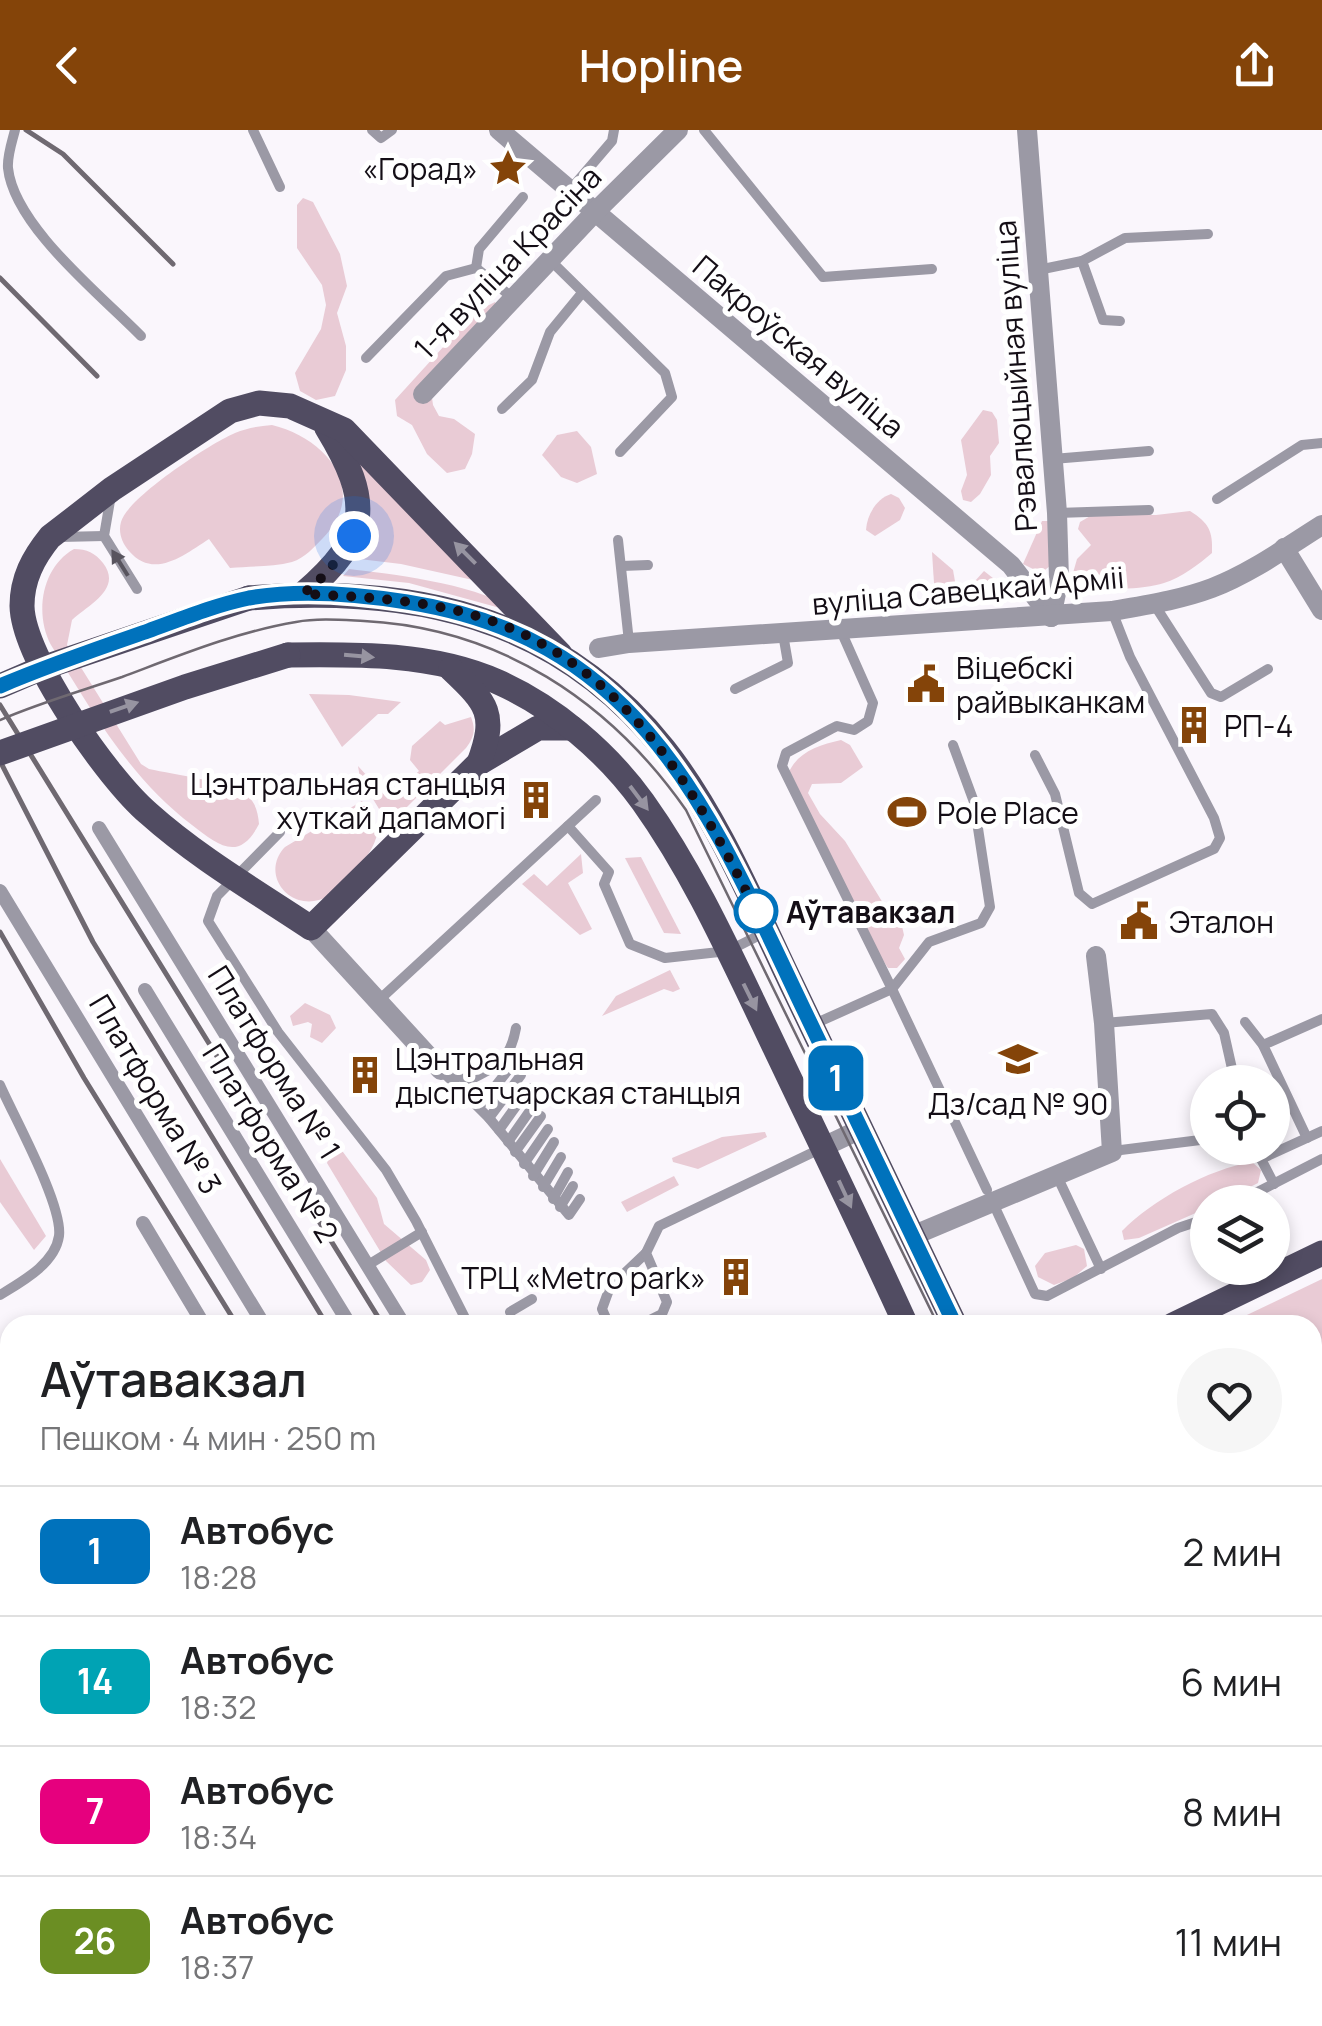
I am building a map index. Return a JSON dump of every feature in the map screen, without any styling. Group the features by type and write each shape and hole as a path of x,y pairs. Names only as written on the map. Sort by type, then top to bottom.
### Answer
{"main road":[{"path":"572,728 538,728 479,763 311,928 147,813 98,760 29,642 22,609 24,583 34,556 50,537 112,489 230,411 258,402 290,406 344,430 523,627 629,711 665,750 696,797 766,932 950,1315"},
{"path":"303,594 327,573 354,536 359,504 351,467 322,419"},
{"path":"0,686 248,598 303,594 384,598 523,627"},
{"path":"0,753 185,686 288,655 345,654 438,664 494,680 520,693 572,728 643,802 728,950 901,1315"},
{"path":"438,664 477,694 483,706 490,734 479,763"},
{"path":"1195,1315 1322,1254"}],"street":[{"name":"Пакроўская вуліца","path":"499,130 1010,565 1051,617"},
{"name":"1-я вуліца Красіна","path":"423,394 678,130"},
{"name":"Рэвалюцыйная вуліца","path":"1027,130 1057,512 1060,580 1051,617"},
{"name":"вуліца Савецкай Арміі","path":"599,648 1112,611 1186,597 1226,582 1322,525"},
{"path":"1284,548 1322,608"},
{"name":"Платформа № 1","path":"99,828 398,1315"},
{"name":"Платформа № 3","path":"0,891 258,1315"},
{"path":"311,928 442,1070"},
{"path":"912,1236 989,1196 1112,1152 1096,956"},
{"name":"Платформа № 2","path":"144,990 344,1315"},
{"path":"823,1147 861,1129"},
{"path":"143,1223 198,1315"}],"lane":[{"path":"252,130 280,187"},
{"path":"372,130 381,138 392,130"},
{"path":"570,191 612,141 614,130"},
{"path":"704,130 823,277 932,269"},
{"path":"0,138 14,136 8,166 17,200 38,232 141,336"},
{"path":"476,268 479,250 523,197"},
{"path":"1037,270 1082,261 1125,238 1208,234"},
{"path":"550,260 664,373 672,398 620,452"},
{"path":"1082,261 1103,320 1120,321"},
{"path":"476,268 514,299"},
{"path":"366,358 446,276 476,268"},
{"path":"502,409 532,380 550,332 582,293"},
{"path":"1217,499 1302,446 1322,443"},
{"path":"1052,459 1149,452"},
{"path":"112,489 104,536 137,589"},
{"path":"1057,512 1149,510"},
{"path":"50,537 104,536"},
{"path":"618,540 629,643"},
{"path":"622,566 648,565"},
{"path":"1153,604 1212,693 1221,697 1268,668"},
{"path":"1035,754 1056,794 1079,894 1092,904 1214,849 1220,838 1214,818 1130,657 1112,611"},
{"path":"841,631 873,703 868,722 854,730 837,726 831,729 786,753 782,766 892,988 1035,1294 1048,1296 1190,1224"},
{"path":"735,689 788,663 783,634"},
{"path":"811,1026 892,988 929,942 981,924 990,907 974,802 953,745"},
{"path":"377,1002 596,800"},
{"path":"568,826 609,872 604,884 630,944 665,958 728,950 766,932"},
{"path":"280,832 217,896 208,921 278,1032 386,1170 464,1315"},
{"path":"1104,1023 1212,1014 1224,1033 1231,1065"},
{"path":"1263,1045 1322,1018"},
{"path":"1245,1022 1263,1045 1307,1138"},
{"path":"442,1070 470,1080 500,1064 512,1047 516,1028"},
{"path":"479,1107 516,1060"},
{"path":"442,1070 489,1118 569,1215 580,1198"},
{"path":"489,1118 521,1075"},
{"path":"0,1085 56,1210 59,1238 49,1258 0,1295"},
{"path":"499,1130 529,1088"},
{"path":"511,1147 536,1102"},
{"path":"511,1147 541,1116"},
{"path":"524,1164 548,1129"},
{"path":"1290,1146 1322,1131"},
{"path":"1112,1152 1190,1141"},
{"path":"533,1176 554,1142"},
{"path":"604,1315 602,1310 610,1287 646,1253 659,1226 823,1147"},
{"path":"543,1188 560,1157"},
{"path":"1264,1165 1274,1184 1322,1159"},
{"path":"556,1203 568,1172"},
{"path":"1056,1175 1101,1269"},
{"path":"556,1203 573,1186"},
{"path":"368,1265 422,1232"},
{"path":"646,1253 667,1302 660,1315"},
{"path":"510,1312 532,1299"}],"shaded area":[{"path":"303,198 313,202 340,254 347,286 337,313 346,346 346,370 335,396 316,400 300,391 295,373 321,329 326,305 322,285 297,248 297,205"},
{"path":"495,302 500,312 430,383 439,416 454,419 475,434 465,469 447,473 427,454 412,425 397,416 395,400 475,312"},
{"path":"983,410 992,412 997,420 999,443 990,456 991,475 971,502 963,500 961,491 967,475 961,440"},
{"path":"272,425 309,441 335,468 342,485 337,520 309,552 285,564 230,568 209,539 159,564 149,564 129,551 120,526 138,499 171,472 223,439"},
{"path":"577,431 591,447 597,474 577,483 561,477 542,455 557,435"},
{"path":"357,458 482,582 401,564 351,558 366,497"},
{"path":"891,494 905,508 900,520 875,536 866,530 868,519 873,508"},
{"path":"1190,511 1208,528 1212,553 1177,578 1154,585 1116,588 1091,584 1073,573 1077,559 1091,545 1078,529 1080,522 1092,515"},
{"path":"1042,521 1048,521 1050,566 1041,573 1023,564"},
{"path":"74,549 97,557 108,572 109,581 101,596 72,620 67,645 141,764 226,785 249,798 259,824 244,843 236,847 219,844 149,786 113,742 51,645 43,619 44,592 55,567"},
{"path":"932,552 953,570 956,587 935,599"},
{"path":"349,569 462,588 503,603 518,613 409,583 343,576"},
{"path":"984,571 1003,586 1004,592 998,598 966,601 966,591"},
{"path":"309,694 401,702 388,714 378,714 342,747"},
{"path":"471,717 473,733 466,748 389,825 360,778 358,766 388,799 419,771 410,760 412,746 440,721 445,725"},
{"path":"841,740 850,745 863,767 841,783 812,784 808,793 820,814 845,841 886,908 901,922 904,935 899,948 905,959 897,968 888,968 879,954 789,772 810,750"},
{"path":"362,801 377,829 372,848 356,870 319,900 296,899 287,894 276,867 285,847"},
{"path":"581,854 583,873 568,883 592,929 580,935 522,884 534,874 547,886"},
{"path":"641,857 681,934 664,933 625,858"},
{"path":"670,970 680,989 664,989 602,1016 616,996"},
{"path":"305,1003 330,1015 336,1028 322,1043 310,1037 312,1024 293,1026 290,1016"},
{"path":"765,1132 767,1137 698,1169 673,1162 672,1158 722,1137"},
{"path":"340,1148 377,1198 384,1224 426,1260 430,1270 422,1282 411,1285 386,1261 327,1163 331,1151"},
{"path":"0,1159 46,1236 34,1250 0,1202"},
{"path":"1255,1165 1261,1170 1258,1183 1190,1185 1190,1216 1139,1238 1124,1240 1122,1231 1165,1197 1218,1171"},
{"path":"674,1176 679,1185 627,1212 621,1202"},
{"path":"1076,1245 1084,1249 1087,1266 1073,1278 1054,1285 1038,1277 1035,1266 1045,1253"},
{"path":"1322,1279 1322,1315 1247,1315"}],"tram line":[{"path":"0,720 229,638 313,620 364,621 460,638 547,677 622,735 686,810 933,1315"}],"railway":[{"path":"26,130 63,154 173,264"},
{"path":"0,278 97,376"},
{"path":"0,705 377,1315"},
{"path":"0,761 93,942 321,1315"},
{"path":"0,932 84,1078 231,1315"}],"bus line":[{"name":"1","path":"0,686 248,598 303,594 384,598 445,608 494,622 560,654 629,711 665,750 696,797 752,903 950,1315"}],"place":[{"name":"«Горад»","path":"508,168"},
{"name":"Віцебскі райвыканкам","path":"926,684"},
{"name":"РП-4","path":"1194,725"},
{"name":"Цэнтральная станцыя хуткай дапамогі","path":"536,800"},
{"name":"Pole Place","path":"907,812"},
{"name":"Аўтавакзал","path":"756,911"},
{"name":"Эталон","path":"1139,921"},
{"name":"Дз/сад № 90","path":"1018,1059"},
{"name":"Цэнтральная дыспетчарская станцыя","path":"365,1075"},
{"name":"ТРЦ «Metro park»","path":"736,1277"}],"route":[{"path":"354,536 327,573 303,594 384,598 445,608 494,622 560,654 629,711 665,750 696,797 758,915 756,911"}]}
